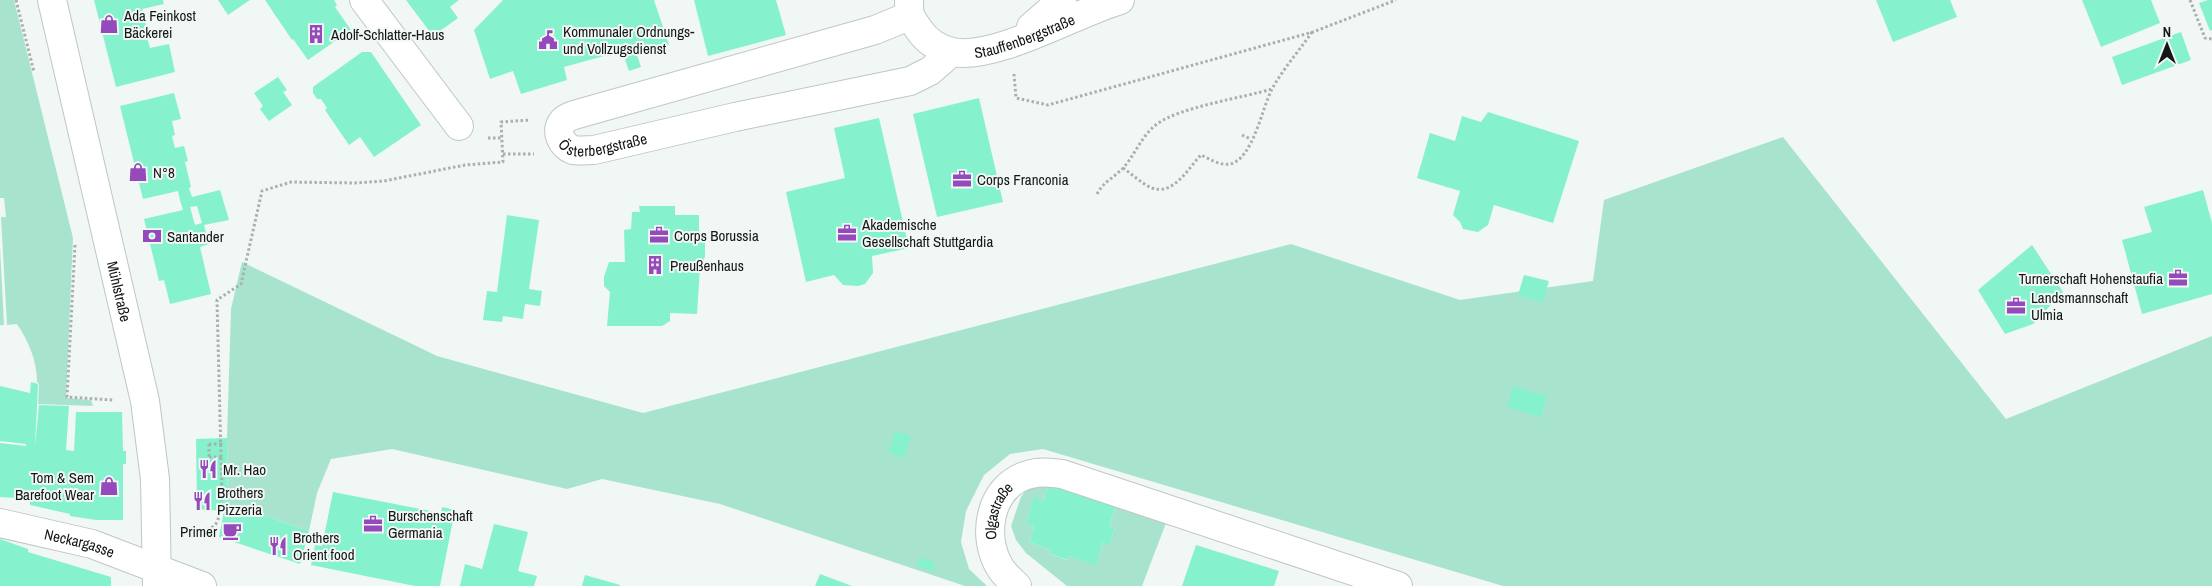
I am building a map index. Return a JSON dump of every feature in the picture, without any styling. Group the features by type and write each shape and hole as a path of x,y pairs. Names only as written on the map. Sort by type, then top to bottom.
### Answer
{"street":[{"name":"Mühlstraße","path":"52,0 142,384 151,437 157,577"},
{"path":"364,0 459,126"},
{"path":"1010,44 1062,0"},
{"name":"Stauffenbergstraße","path":"909,8 927,40 952,52 979,51 1010,44 1120,0"},
{"name":"Österbergstraße","path":"909,8 875,30 574,114 563,121 559,133 567,147 575,150 594,150 910,81 930,71 952,52"},
{"name":"Olgastraße","path":"1017,586 1001,570 993,554 989,538 990,519 996,502 1010,484 1029,474 1044,472 1062,474 1398,586"},
{"name":"Neckargasse","path":"0,522 92,544 157,577 202,586"}],"path":[{"path":"16,0 35,76"},
{"path":"1010,44 1016,98 1048,104 1313,32 1396,0"},
{"path":"2190,0 2205,38 2212,39"},
{"path":"1123,168 1152,188 1164,190 1176,183 1201,155 1219,163 1230,164 1240,158 1248,150 1272,89 1313,32"},
{"path":"1097,194 1103,185 1123,168 1143,138 1157,124 1189,111 1272,89"},
{"path":"221,457 217,300 241,284 262,191 291,182 355,184 384,181 465,165 503,162 501,122 563,121"},
{"path":"1242,135 1252,139"},
{"path":"75,237 67,397 104,399"},
{"path":"156,527 203,530 215,525 221,506 221,444 209,444"},
{"path":"209,444 209,457"},
{"path":"209,444 221,444 221,457 209,457"},
{"path":"209,457 221,457"}],"green space":[{"path":"0,0 14,0 73,238 66,398 91,400 93,406 38,404 39,384 37,382 32,352 17,324 7,325 1,217 6,217 4,198 0,198"},
{"path":"1783,137 2006,419 2212,336 2212,586 1503,586 1043,449 1010,454 984,475 966,511 961,542 969,569 987,586 965,586 720,504 602,479 567,489 392,449 331,459 317,493 309,531 228,503 227,438 231,309 242,262 437,356 643,413 1291,244 1460,300 1593,281 1604,200"},
{"path":"0,247 4,325 0,325"},
{"path":"1049,484 1043,501 1034,498 1026,524 1034,527 1029,542 1051,550 1050,554 1067,560 1069,556 1096,564 1103,542 1109,544 1115,528 1109,526 1116,506 1166,523 1142,586 1067,586 1026,553 1016,540 1011,526 1021,497 1028,487"}],"building":[{"path":"94,0 163,0 164,4 142,9 146,25 144,26 150,48 169,44 175,72 116,87"},
{"path":"218,0 250,0 228,15"},
{"name":"Adolf-Schlatter-Haus","path":"265,0 334,0 337,5 335,7 351,30 308,60"},
{"path":"406,0 459,0 450,7 458,18 433,36"},
{"name":"Kommunaler Ordnungs- und Vollzugsdienst","path":"503,0 654,0 669,45 637,55 641,67 629,71 622,51 564,67 567,80 521,94 513,71 490,79 474,30"},
{"path":"694,0 776,0 786,35 708,56"},
{"path":"1876,0 1950,0 1957,17 1893,42"},
{"path":"2082,0 2151,0 2160,23 2101,47"},
{"path":"2212,0 2212,30 2210,31 2199,3"},
{"path":"2181,32 2191,60 2122,85 2112,57"},
{"path":"362,52 371,52 421,125 374,157 360,137 349,145 325,110 327,108 321,99 317,99 313,93 313,87"},
{"path":"278,77 287,90 283,92 292,105 269,121 260,109 263,106 254,93"},
{"path":"174,93 181,119 172,121 175,135 172,136 175,148 184,146 188,161 185,162 192,197 220,190 229,220 204,225 209,244 200,247 211,294 170,304 164,280 159,281 144,219 183,210 178,191 143,199 120,106","holes":["197,206 202,223 195,225 190,207"]},
{"path":"979,98 1003,202 937,217 913,114"},
{"path":"1488,112 1579,141 1553,223 1494,205 1488,225 1478,232 1463,229 1460,222 1453,215 1460,191 1417,178 1430,133 1455,141 1462,116 1481,122"},
{"path":"879,118 909,248 872,256 873,273 865,284 858,286 843,285 834,275 806,282 786,192 845,178 834,128"},
{"path":"2203,190 2212,223 2212,294 2142,314 2122,240 2152,232 2144,207"},
{"name":"Preußenhaus","path":"639,206 675,206 675,215 699,215 699,230 705,241 705,257 700,267 697,314 670,313 670,321 662,326 607,326 610,292 604,286 604,277 609,262 625,262 624,230 631,229 632,212 640,212"},
{"path":"507,215 539,220 529,289 542,291 540,306 525,304 523,319 503,316 502,322 483,320 487,291 497,292"},
{"path":"2032,245 2063,292 2033,324 2005,334 1978,290"},
{"path":"1524,275 1549,281 1543,302 1518,295"},
{"path":"31,382 38,384 35,447 39,405 69,406 66,450 74,451 76,412 122,412 123,451 126,451 126,464 123,464 123,520 96,520 70,516 70,514 30,505 30,499 0,497 0,443 26,446 26,444 0,441 0,386 30,393"},
{"path":"1513,386 1547,396 1541,417 1507,407"},
{"path":"895,431 911,436 904,458 888,453"},
{"path":"227,438 228,503 309,531 300,564 219,537 224,511 197,509 196,439"},
{"path":"1049,484 1116,506 1109,526 1115,528 1109,545 1103,542 1096,565 1069,556 1068,560 1050,554 1051,550 1029,542 1034,527 1026,524 1034,497 1043,501"},
{"path":"333,492 441,513 442,507 455,510 440,586 415,586 311,565 315,545 322,546"},
{"path":"494,524 528,532 518,571 537,576 534,586 460,586 465,564 482,569"},
{"path":"0,539 28,549 28,552 111,577 111,586 0,586"},
{"path":"1196,545 1279,571 1274,586 1182,586"},
{"path":"920,557 936,563 933,571 917,566"},
{"path":"820,574 852,586 815,586"},
{"path":"585,575 620,585 620,586 582,586"}],"place":[{"name":"Ada Feinkost Bäckerei","path":"109,24"},
{"name":"Adolf-Schlatter-Haus","path":"316,34"},
{"name":"Kommunaler Ordnungs- und Vollzugsdienst","path":"548,40"},
{"name":"N°8","path":"138,172"},
{"name":"Corps Franconia","path":"962,179"},
{"name":"Akademische Gesellschaft Stuttgardia","path":"847,233"},
{"name":"Corps Borussia","path":"659,235"},
{"name":"Santander","path":"152,236"},
{"name":"Preußenhaus","path":"655,265"},
{"name":"Turnerschaft Hohenstaufia","path":"2178,278"},
{"name":"Landsmannschaft Ulmia","path":"2016,306"},
{"name":"Mr. Hao","path":"208,469"},
{"name":"Tom & Sem Barefoot Wear","path":"109,486"},
{"name":"Brothers Pizzeria","path":"202,501"},
{"name":"Burschenschaft Germania","path":"373,524"},
{"name":"Primer","path":"232,531"},
{"name":"Brothers Orient food","path":"278,546"}]}
